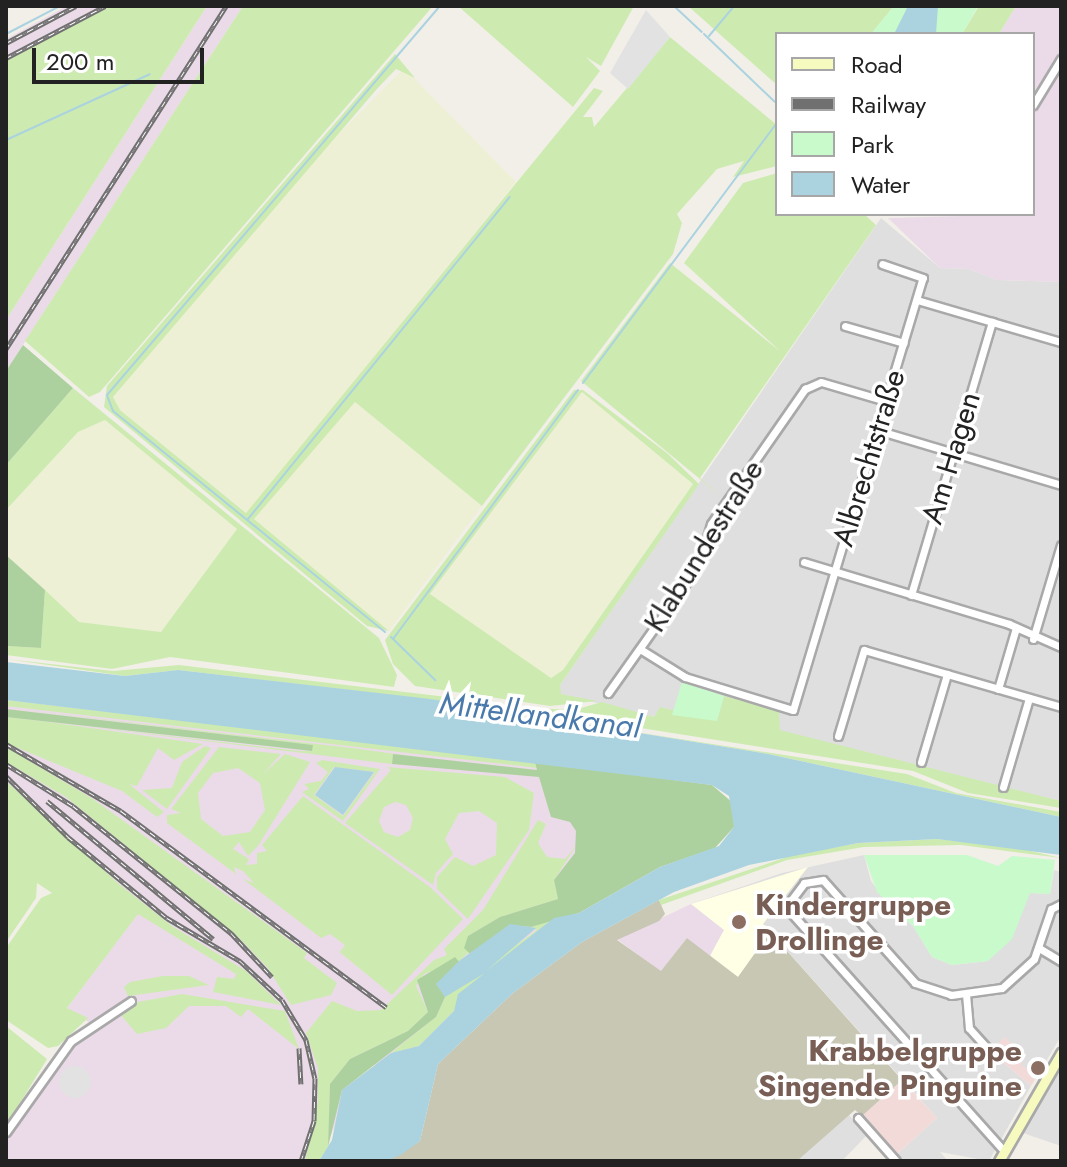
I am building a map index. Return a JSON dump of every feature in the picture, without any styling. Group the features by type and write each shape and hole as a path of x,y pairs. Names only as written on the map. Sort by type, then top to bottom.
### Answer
{"main road":[{"path":"1002,1156 1061,1053"}],"street":[{"path":"1035,102 1061,59"},
{"path":"882,264 923,278 917,300 1061,342"},
{"name":"Albrechtstraße","path":"640,649 685,677 793,710 917,300"},
{"name":"Am Hagen","path":"911,595 992,322"},
{"name":"Albrechtstraße","path":"845,326 904,343"},
{"name":"Klabundestraße","path":"608,693 698,566 711,524 805,389 821,382 886,401"},
{"path":"877,430 1061,485"},
{"path":"1033,639 1061,545"},
{"name":"Albrechtstraße","path":"804,562 834,573"},
{"path":"834,573 1016,628 1033,639 1061,647"},
{"path":"998,689 1016,628"},
{"path":"838,736 864,650 1061,707"},
{"path":"921,762 947,674"},
{"path":"1003,787 1029,698"},
{"path":"1002,1156 786,907 804,883 823,880 915,983 966,994 1002,988 1039,948 1051,909 1061,904"},
{"path":"1039,948 1061,961"},
{"path":"966,994 969,1028 988,1049"},
{"path":"6,1132 71,1041 131,1001"},
{"path":"858,1118 896,1161"}],"shaded area":[{"path":"67,6 109,6 6,61 6,39"},
{"path":"207,6 243,6 6,371 6,320"},
{"path":"1016,6 1061,6 1061,282 997,280 969,269 940,268 888,218 1035,216 1035,32 1000,32"},
{"path":"646,10 670,37 628,89 610,73"},
{"path":"404,68 516,182 247,513 120,410 113,397 313,160"},
{"path":"881,218 940,268 969,269 997,280 1061,282 1061,801 660,708 654,717 560,694 560,685"},
{"path":"582,392 693,484 563,670 550,678 430,595"},
{"path":"355,402 482,506 389,631 253,519"},
{"path":"105,420 237,529 161,632 79,622 6,555 6,510 78,432"},
{"path":"6,700 712,785 419,1046 360,1071 319,1161 6,1161 6,1138 66,1051 93,1025 67,1008 138,913 6,781"},
{"path":"864,855 871,881 892,909 913,926 932,957 952,965 988,961 1030,893 1050,894 1054,870 1061,872 1061,1036 1038,1075 990,1051 1031,1086 989,1161 940,1152 948,1161 902,1161 896,1155 937,1118 771,933 710,956 726,936 691,904 782,873"},
{"name":"Kindergruppe Drollinge","path":"808,867 763,924 770,932 738,977 710,956 724,930 691,904"},
{"path":"659,900 665,914 659,921 617,940 661,971 687,938 738,977 770,932 902,1080 862,1116 855,1110 797,1161 387,1161 420,1141 438,1064 513,993 582,942"},
{"path":"691,904 724,930 710,956 687,938 661,972 617,939"},
{"path":"1005,1037 1024,1058 1021,1065 1038,1075 1031,1086 990,1051"},
{"path":"75,1066 86,1071 91,1082 86,1093 75,1098 64,1093 59,1082 64,1071"},
{"path":"1061,1067 1061,1146 1023,1133"},
{"path":"902,1080 937,1118 896,1155 862,1116"},
{"path":"849,1115 867,1135 842,1161 797,1161"}],"green space":[{"path":"109,6 207,6 6,320 6,61"},
{"path":"243,6 433,6 100,392 89,397 25,341"},
{"path":"458,6 634,6 601,66 586,57 600,71 573,107"},
{"path":"688,6 894,6 873,32 775,32 775,83"},
{"path":"894,6 978,6 963,32 873,32"},
{"path":"979,6 1016,6 1000,32 963,32"},
{"path":"670,37 775,123 775,166 733,177 744,161 717,169 677,214 682,223 673,254 482,506 355,402 254,519 389,631 367,626 104,407 107,386 395,54 415,78 396,69 376,90 113,397 120,410 246,513 594,88 603,91 583,117 592,117 594,127"},
{"path":"775,174 775,216 866,216 876,225 700,478 723,498 581,381 670,263 781,352 684,263 743,183"},
{"path":"23,345 73,388 6,465 6,371"},
{"path":"73,388 379,638 397,675 394,687 170,657 112,669 6,655 6,646 41,648 45,590 79,622 161,632 237,529 105,420 78,432 6,510 6,465"},
{"path":"574,390 583,390 667,453 699,484 560,685 561,694 597,701 550,706 415,686 393,664 385,640","holes":["582,392 693,484 563,670 551,678 430,594"]},
{"path":"6,555 45,590 41,648 6,646"},
{"path":"6,659 113,671 179,665 455,698 485,704 492,715 459,703 178,670 125,676"},
{"path":"682,682 724,696 717,721 672,715"},
{"path":"724,696 779,711 780,730 1061,801 1061,808 968,793 913,771 508,707 574,710 602,702 654,717 660,707 717,721"},
{"path":"6,700 535,762 537,768 6,706"},
{"path":"6,708 352,748 432,759 393,754 392,764 51,722 312,751 312,745"},
{"path":"6,709 313,745 312,751 6,717"},
{"path":"6,717 203,744 174,760 158,748 137,786 129,784 164,812 157,817 122,791 6,743"},
{"path":"590,725 907,774 956,793 1061,812 1061,817 768,754"},
{"path":"205,746 211,748 167,809 142,790 172,788 182,762"},
{"path":"6,747 93,799 307,953 304,958 337,983 331,995 291,1005 267,967 239,938 66,797 6,762"},
{"path":"219,747 281,754 263,774 285,754 310,762 258,846 248,856 239,842 233,849 249,859 246,865 257,864 257,853 267,851 262,845 303,796 430,887 463,919 392,995 331,945 340,952 345,945 330,934 321,938 243,879 254,883 243,871 234,867 236,874 167,823 167,815 181,813 171,809","holes":["238,768 260,783 265,810 250,832 223,836 201,819 198,793 213,773"]},
{"path":"393,754 537,770 535,762 712,785 733,803 734,827 715,848 660,867 579,913 531,927 510,925 472,956 464,948 468,936 500,917 558,899 554,880 575,853 576,831 570,822 551,817 539,777 392,764"},
{"path":"322,760 380,769 343,821 302,792 309,789 304,784 321,781 328,772 316,763","holes":["334,767 375,772 343,816 314,795"]},
{"path":"387,767 505,777 534,793 529,830 468,919 437,889 437,877 455,857 473,866 496,855 497,823 479,811 459,813 445,839 453,854 436,873 433,885 345,823 391,770","holes":["395,802 406,805 413,818 410,830 398,837 384,832 379,821 384,807"]},
{"path":"6,781 119,884 172,926 246,971 281,1005 213,992 217,977 234,979 236,974 138,914 67,1008 88,1018 58,1046 48,1048 6,1020 6,948 41,898 52,893 37,883 36,898 6,942"},
{"path":"538,820 546,824 538,843 547,857 565,859 576,846 554,880 558,899 500,917 468,936 468,953 459,961 424,974 416,986 428,1012 408,1031 350,1059 330,1084 328,1147 319,1161 305,1161 318,1102 318,1068 306,1033 332,1001 357,1011 381,1010 434,960 447,955 444,949 483,910"},
{"path":"937,839 1014,847 1061,858 961,845 864,847 787,860 661,905 659,900 793,855 858,843"},
{"path":"864,855 967,855 998,866 1012,856 1055,860 1050,894 1030,893 1012,939 988,961 952,965 932,957 913,926 877,892"},
{"path":"554,918 459,994 454,1011 419,1046 391,1053 436,1017 445,997 537,930 531,927"},
{"path":"455,957 461,964 437,984 445,997 436,1017 342,1090 328,1147 330,1084 350,1059 408,1031 428,1012 417,980"},
{"path":"163,976 189,976 209,985 128,996 124,987 130,982"},
{"path":"182,994 285,1011 299,1049 248,1009 241,1017 226,1006 189,1006 166,1028 137,1034 119,1013 132,1003"},
{"path":"6,1026 47,1059 6,1126"}],"water":[{"path":"908,6 938,6 936,32 895,32"},
{"path":"6,662 125,676 178,670 422,698 459,703 509,722 582,730 590,725 768,754 1061,817 1061,855 937,839 858,843 749,865 674,892 582,942 513,993 438,1064 420,1141 387,1161 319,1161 332,1140 342,1090 391,1053 419,1046 454,1011 458,994 485,973 445,997 436,984 459,961 510,924 536,928 486,971 554,918 579,913 660,867 719,846 734,827 729,796 712,785 6,700"},
{"path":"335,767 374,772 343,815 315,795"}],"waterway":[{"path":"6,34 60,6"},
{"path":"385,632 113,411 107,395 440,6"},
{"path":"674,6 702,32"},
{"path":"709,36 734,6"},
{"path":"704,34 775,102"},
{"path":"6,140 150,74"},
{"path":"583,383 775,126"},
{"path":"248,519 510,197"},
{"path":"393,639 578,390"},
{"name":"Mittellandkanal","path":"391,637 435,680"}],"railway":[{"path":"6,43 76,6"},
{"path":"6,58 105,6"},
{"path":"6,349 226,6"},
{"path":"6,744 121,811 386,1007"},
{"path":"6,764 73,806 231,933 272,977"},
{"path":"6,776 68,837 167,918 240,961 282,1000 306,1040 315,1078 314,1121 301,1161"},
{"path":"47,801 213,939"},
{"path":"299,1048 301,1084"}],"place":[{"name":"Kindergruppe Drollinge","path":"739,922"},
{"name":"Krabbelgruppe Singende Pinguine","path":"1038,1068"}]}
